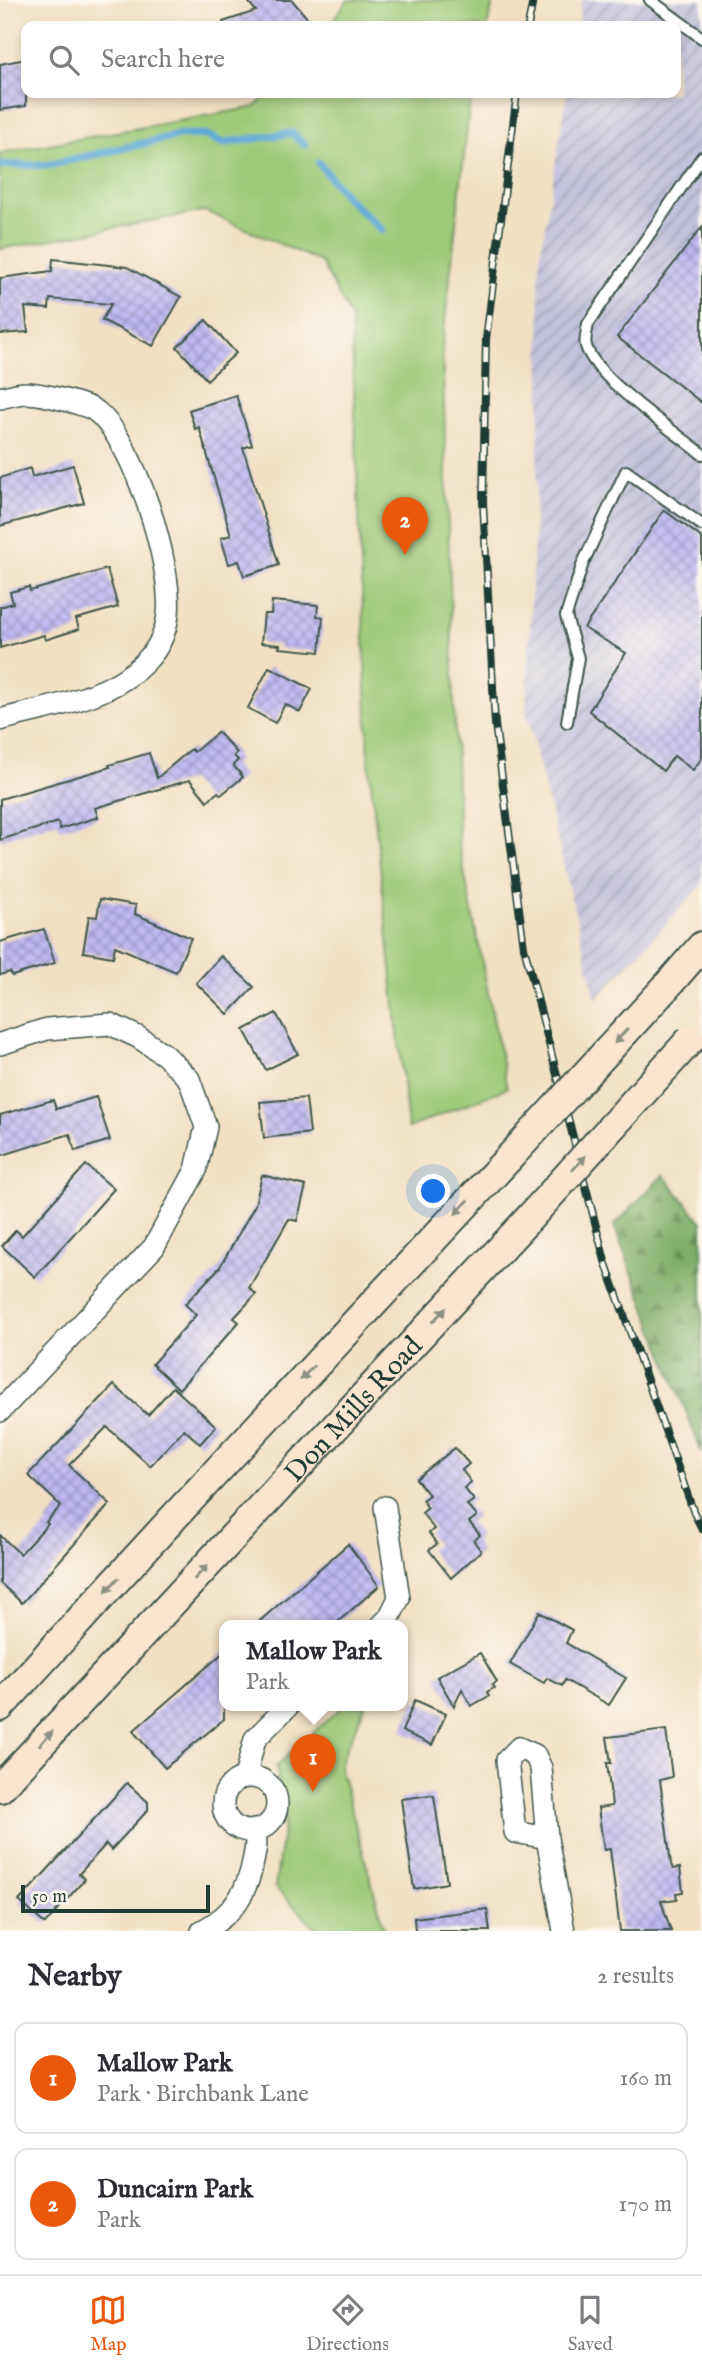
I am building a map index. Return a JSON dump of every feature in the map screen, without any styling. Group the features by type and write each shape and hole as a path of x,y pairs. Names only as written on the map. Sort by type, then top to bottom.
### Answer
{"main road":[{"name":"Don Mills Road","path":"0,1707 702,946"},
{"name":"Don Mills Road","path":"0,1788 533,1214 697,1033"}],"street":[{"path":"0,398 27,393 83,404 98,412 129,455 146,499 167,573 168,613 163,638 153,654 122,679 99,692 61,705 0,720"},
{"path":"0,1044 47,1029 110,1024 138,1037 165,1055 190,1079 206,1128 196,1170 154,1247 0,1411"},
{"path":"386,1507 399,1598 389,1620"},
{"path":"245,1777 256,1739 283,1711"},
{"path":"245,1777 268,1784 276,1799 275,1813 270,1821 254,1830 237,1827 229,1820 223,1807 227,1789 245,1777"},
{"path":"202,1931 216,1923 238,1902 250,1880 257,1840 254,1830"},
{"path":"547,1838 564,1931"}],"lane":[{"path":"650,0 679,21"},
{"path":"681,23 702,38"},
{"path":"702,157 588,324 585,343 592,360 620,390 702,454"},
{"path":"567,722 579,658 566,616 583,563 626,471 702,525"}],"shaded area":[{"path":"582,0 702,0 702,885 596,999 526,710 541,388 539,264 566,98 681,98 681,21 579,21"}],"green space":[{"path":"348,0 494,0 488,21 333,21"},
{"path":"263,98 470,98 442,348 459,846 507,1088 408,1128 369,763 351,318 321,262 205,211 0,249 0,153 255,107"},
{"path":"663,1175 702,1222 702,1453 614,1226"},
{"path":"337,1711 363,1711 339,1765 385,1931 319,1931 275,1887 285,1817 276,1766"}],"building":[{"path":"247,0 292,0 310,21 226,21 256,11"},
{"path":"21,60 21,98 26,98 26,106 0,110 0,64"},
{"path":"702,227 702,403 617,337"},
{"path":"53,259 127,267 181,297 153,346 102,320 111,304 50,299 49,309 25,307 28,332 0,334 0,278 52,271"},
{"path":"206,320 236,353 207,380 177,347"},
{"path":"236,395 252,445 243,448 279,565 244,576 239,561 229,564 221,538 231,535 199,427 195,429 189,410"},
{"path":"73,465 84,503 0,526 0,478 30,468 32,477"},
{"path":"664,510 702,538 702,758 693,770 674,756 663,771 589,711 626,653 584,628"},
{"path":"107,569 118,607 76,619 79,629 45,640 44,635 0,648 0,607 13,603 10,592 29,587 30,591"},
{"path":"272,601 318,605 317,616 323,617 320,652 279,648 280,645 261,643 264,614 271,614"},
{"path":"269,667 312,689 300,712 285,704 275,723 248,708"},
{"path":"218,732 237,753 234,756 238,760 233,765 243,777 221,795 218,792 207,801 190,780 95,808 98,817 60,829 58,822 0,840 0,799 149,753 157,778 191,749 194,752"},
{"path":"100,899 136,905 135,914 191,938 176,972 115,946 113,957 83,952 89,916 97,917"},
{"path":"44,929 55,963 12,976 10,972 0,975 0,942"},
{"path":"221,956 254,987 228,1014 196,983"},
{"path":"276,1013 298,1054 266,1070 244,1030"},
{"path":"96,1097 110,1140 75,1151 70,1134 0,1156 0,1115 53,1100 56,1109"},
{"path":"306,1098 310,1133 264,1138 260,1102"},
{"path":"86,1165 114,1189 35,1277 2,1246 16,1230 22,1236"},
{"path":"262,1175 306,1186 297,1221 289,1219 249,1288 256,1294 234,1318 239,1322 179,1389 152,1364 196,1315 185,1304 220,1267 255,1205"},
{"path":"114,1385 148,1415 173,1387 216,1426 200,1444 184,1429 150,1466 107,1427 69,1465 110,1504 22,1603 0,1583 0,1535 20,1554 48,1524 46,1522 61,1506 28,1475"},
{"path":"455,1448 469,1464 462,1470 471,1482 464,1488 474,1500 467,1505 477,1516 469,1522 480,1535 474,1541 481,1551 451,1578 429,1550 437,1544 429,1533 434,1529 422,1513 428,1508 422,1500 429,1495 416,1479"},
{"path":"348,1544 379,1586 340,1620 261,1620"},
{"path":"539,1612 572,1630 566,1643 626,1678 609,1705 565,1680 562,1686 547,1678 544,1683 510,1664"},
{"path":"480,1653 497,1682 492,1685 494,1688 487,1692 489,1696 471,1706 462,1689 454,1706 437,1677"},
{"path":"219,1656 219,1711 224,1711 224,1719 165,1768 133,1731"},
{"path":"415,1700 446,1714 432,1745 402,1731"},
{"path":"666,1730 672,1777 660,1780 671,1864 673,1869 680,1868 683,1892 676,1893 677,1899 661,1901 671,1931 620,1931 610,1849 604,1850 598,1808 612,1806 607,1763 611,1763 607,1737"},
{"path":"127,1783 148,1802 148,1810 111,1850 106,1844 79,1874 85,1879 45,1924 19,1901"},
{"path":"434,1796 447,1883 414,1889 401,1799"},
{"path":"487,1909 490,1931 415,1931 414,1918"}],"waterway":[{"path":"0,165 49,165 180,135 205,135 223,143 292,133 305,145"},
{"path":"319,163 346,197 382,230"}],"railway":[{"path":"529,21 533,0"},
{"path":"516,98 486,339 483,502 495,724 524,947 605,1261 702,1529"}],"place":[{"name":"Duncairn Park","path":"405,555"},
{"name":"Mallow Park","path":"313,1792"}]}
